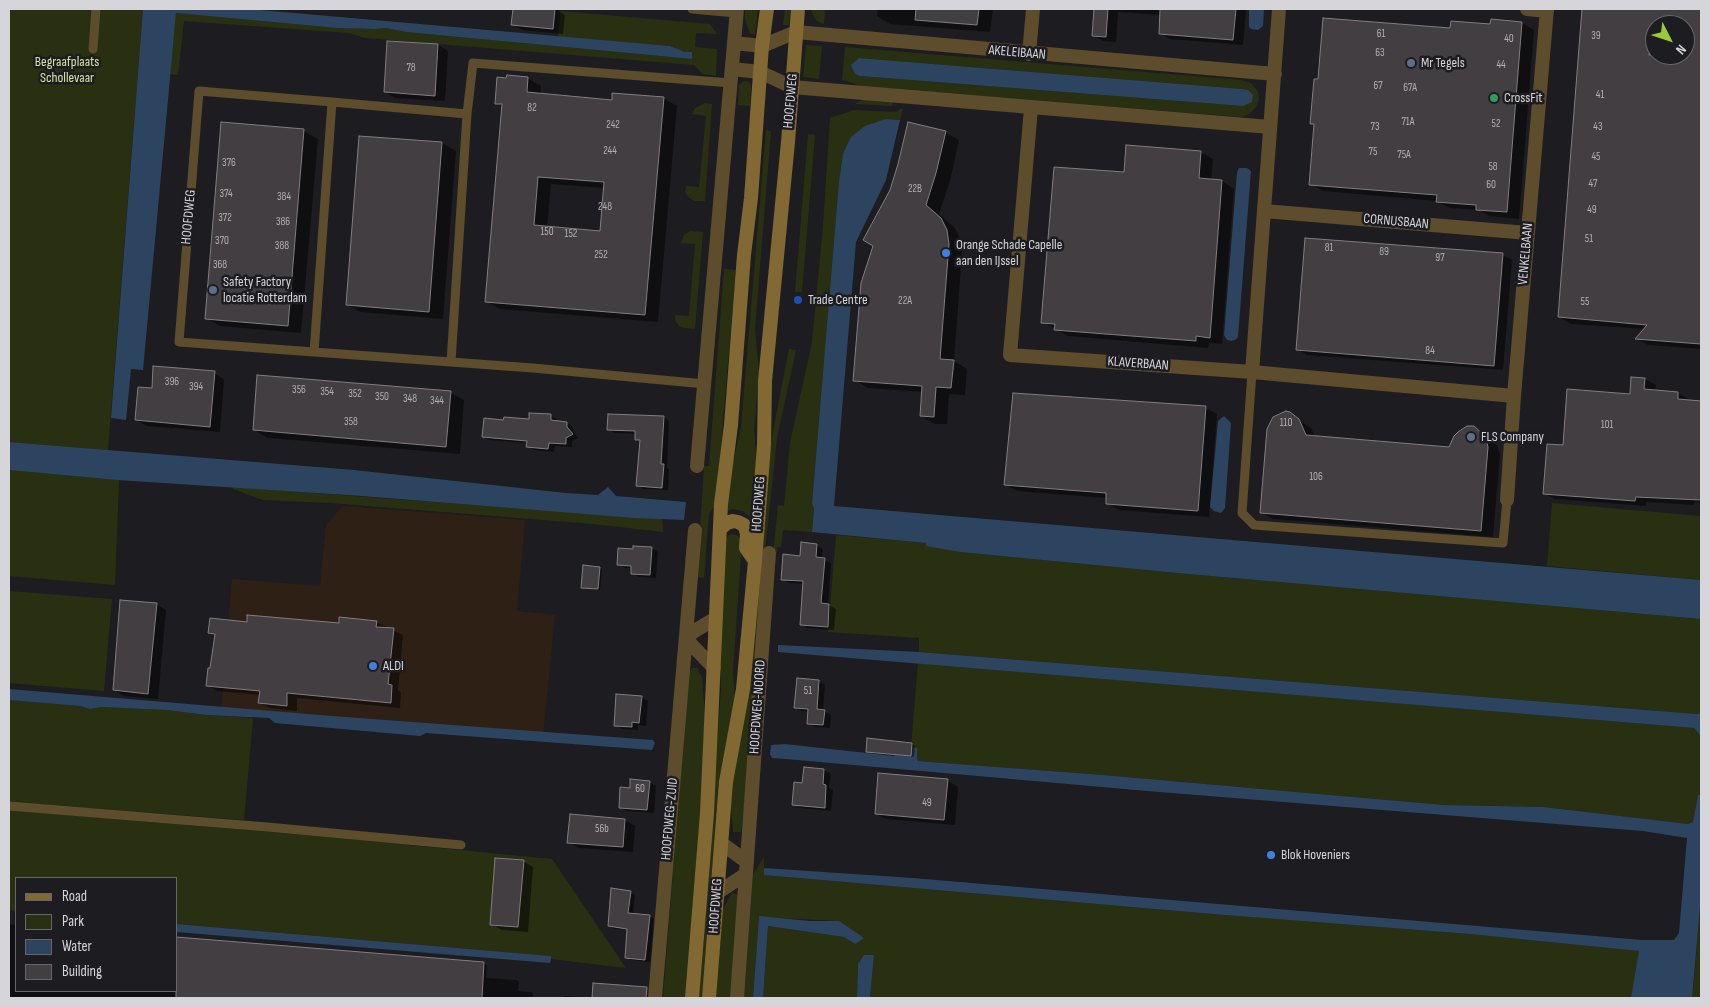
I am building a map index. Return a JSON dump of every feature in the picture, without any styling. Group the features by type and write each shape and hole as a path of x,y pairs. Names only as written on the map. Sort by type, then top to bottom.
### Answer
{"main road":[{"name":"HOOFDWEG","path":"692,998 708,813 721,504 731,425 762,46 767,9"},
{"name":"HOOFDWEG","path":"709,998 726,782 744,689 764,445 765,381 798,9"},
{"path":"720,529 733,521 744,526 747,533 746,548 755,561"}],"street":[{"path":"1029,54 1032,9"},
{"path":"1252,372 1279,9"},
{"path":"1527,9 1547,10"},
{"name":"VENKELBAAN","path":"1507,500 1547,10"},
{"path":"697,466 736,11"},
{"name":"AKELEIBAAN","path":"762,46 796,32 1029,54 1274,74"},
{"path":"734,43 762,46"},
{"path":"731,76 760,72 792,87 1270,127"},
{"name":"KLAVERBAAN","path":"1030,108 1010,355 1252,372 1514,396"},
{"name":"CORNUSBAAN","path":"1264,211 1528,232"},
{"name":"HOOFDWEG-ZUID","path":"655,998 695,530"},
{"name":"HOOFDWEG-NOORD","path":"737,998 769,553"},
{"path":"714,668 686,639 693,632 716,618"},
{"path":"717,893 746,868 722,843"}],"lane":[{"path":"93,49 96,9"},
{"path":"692,9 736,11"},
{"path":"451,362 467,114 473,63 731,76"},
{"name":"HOOFDWEG","path":"467,114 199,91 180,342 451,362 705,384"},
{"path":"314,352 332,102"},
{"path":"1252,372 1242,513 1254,525 1503,544 1507,500"},
{"path":"9,806 461,845"}],"shaded area":[{"path":"343,506 525,520 517,611 555,615 543,736 221,712 232,579 320,586 326,525"}],"green space":[{"name":"Begraafplaats Schollevaar","path":"9,9 143,9 108,450 9,442"},
{"path":"745,9 758,9 755,34 750,34 745,19"},
{"path":"785,9 790,9 789,25 783,25"},
{"path":"811,9 825,9 823,24 817,21"},
{"path":"560,11 710,24 717,34 696,33 695,47 717,49 716,76 703,74 694,65 365,38 349,33 184,21 178,75 170,74 176,13 337,28 386,28 406,32 692,59 691,52 685,52 670,46 558,37"},
{"path":"806,45 822,46 819,79 803,77"},
{"path":"845,47 1241,80 1251,83 1258,92 1259,99 1256,107 1249,114 1242,117 869,88 842,80","holes":["859,58 1242,89 1253,95 1252,102 1243,106 860,76 855,74 854,62"]},
{"path":"746,81 750,83 751,87 750,106 738,105 739,85"},
{"path":"865,99 893,102 892,106 856,104"},
{"path":"705,103 712,104 705,201 695,201 689,198 685,192 686,186 699,187 706,116 692,114 695,108"},
{"path":"903,109 900,120 886,119 843,154 839,181 812,504 814,507 812,532 783,530 781,547 777,547 777,553 773,553 778,505 784,506 790,443 812,342 823,226 830,118 854,110 896,112"},
{"path":"766,130 771,131 755,329 759,372 754,430 758,472 753,520 743,511 732,509 727,511 727,492 741,427"},
{"path":"808,134 815,135 802,292 795,292"},
{"path":"690,231 703,232 695,329 679,326 675,320 675,315 689,316 695,244 681,243 684,235"},
{"path":"724,269 736,270 716,504 709,514 704,578 697,577 704,466 709,466"},
{"path":"789,349 796,350 777,438 765,552 745,799 741,832 733,832 730,794 772,436"},
{"path":"9,470 119,480 115,585 9,576"},
{"path":"233,487 662,519 663,532 593,524 331,503 263,500 233,489"},
{"path":"1552,503 1701,516 1701,580 1547,566"},
{"path":"731,534 737,535 742,541 733,671 735,703 704,998 698,998 721,689 720,655 724,539"},
{"path":"836,535 926,543 926,545 960,552 1701,619 1701,713 919,652 919,638 828,632"},
{"path":"9,591 112,599 104,691 9,683"},
{"path":"918,663 1694,728 1701,736 1701,795 1698,795 1693,822 1688,824 1544,807 1444,805 1103,775 916,761 917,749 911,747"},
{"path":"692,668 698,668 702,677 706,760 688,998 663,998 689,673"},
{"path":"9,700 81,706 90,709 101,707 167,710 253,718 244,820 9,802"},
{"path":"9,810 316,836 552,859 626,968 551,959 550,956 178,924 178,877 15,877 15,911 9,910"},
{"path":"764,857 764,875 1224,915 1470,934 1640,951 1631,998 870,998 874,956 865,955 858,964 857,998 763,998 768,926 844,937 855,944 839,921 759,917 753,998 744,998 753,875"},
{"path":"732,893 737,894 739,898 731,998 714,998 723,909"},
{"path":"1701,896 1701,997 1692,998 1694,982"}],"water":[{"path":"143,9 249,9 670,46 685,52 692,52 692,59 406,32 386,28 337,28 176,13 143,370 131,369 126,420 111,418"},
{"path":"1249,9 1264,9 1263,26 1258,30 1249,27"},
{"path":"859,58 1242,89 1248,90 1253,95 1252,102 1243,106 860,76 855,74 851,65"},
{"path":"886,119 900,120 886,180 856,242 834,506 1701,580 1701,619 960,552 926,546 926,543 812,532 814,508 812,504 839,181 843,154 851,137 865,126"},
{"path":"1239,168 1247,168 1251,171 1238,337 1231,341 1227,340 1224,335 1237,172"},
{"path":"1224,416 1231,423 1225,508 1221,513 1214,511 1210,507 1218,421"},
{"path":"9,442 354,470 566,493 598,495 608,487 616,496 686,502 684,520 117,480 9,470"},
{"path":"778,645 919,652 1701,713 1701,736 1694,728 778,652"},
{"path":"9,689 653,740 655,743 652,750 426,733 420,736 275,723 269,718 206,715 167,710 101,707 90,709 80,706 9,700"},
{"path":"898,742 905,746 917,748 917,761 1103,775 1444,805 1544,807 1688,824 1693,822 1698,795 1701,795 1701,896 1692,998 1631,998 1639,951 1470,934 1224,915 764,875 764,868 913,878 1642,940 1674,940 1679,933 1687,838 1643,831 1147,791 772,758 770,754 771,745 785,744 894,756"},
{"path":"759,916 810,921 839,921 864,938 855,944 844,937 768,926 763,998 753,998"},
{"path":"178,924 551,956 550,963 178,932"},
{"path":"864,955 874,955 870,998 857,998 858,964"}],"building":[{"path":"513,9 555,9 553,29 511,25"},
{"path":"916,9 979,9 977,25 915,20"},
{"path":"1094,9 1108,9 1106,37 1092,36"},
{"path":"1160,9 1236,9 1233,40 1159,34"},
{"path":"1582,9 1701,9 1701,344 1635,339 1647,325 1558,317"},
{"path":"1323,18 1450,28 1451,21 1490,24 1491,19 1522,22 1507,212 1476,210 1476,205 1436,202 1437,195 1309,185 1314,124 1310,124 1314,79 1318,79"},
{"path":"387,41 438,44 435,96 384,92"},
{"path":"507,75 528,77 527,92 612,100 612,93 664,97 645,315 485,302 502,104 495,104 497,77 506,78","holes":["538,177 604,182 600,231 534,225"]},
{"path":"221,122 304,129 288,326 205,319"},
{"path":"908,122 946,131 926,205 941,218 947,230 949,244 940,359 954,360 951,388 936,387 934,417 920,416 922,386 853,381 861,283 873,246 863,240 890,190"},
{"path":"359,136 442,142 429,312 346,305"},
{"path":"1126,145 1201,151 1199,178 1222,180 1210,338 1196,336 1196,341 1054,330 1055,324 1041,323 1054,167 1124,172"},
{"path":"1305,238 1503,253 1494,366 1296,350"},
{"path":"153,366 215,371 210,427 135,420 138,387 152,388"},
{"path":"257,375 451,391 446,447 253,430"},
{"path":"1631,377 1645,378 1644,389 1678,392 1678,399 1701,401 1701,500 1636,497 1635,501 1543,494 1547,444 1563,445 1567,389 1630,394"},
{"path":"1013,393 1206,406 1198,511 1106,504 1106,493 1004,485"},
{"path":"1286,411 1299,419 1306,435 1449,447 1458,432 1467,426 1474,426 1486,437 1488,447 1481,531 1260,513 1267,429 1273,417"},
{"path":"529,413 551,414 551,420 567,422 567,427 573,434 566,438 566,444 549,443 548,449 526,447 527,441 482,437 484,418 503,420 504,417 529,419"},
{"path":"608,414 664,416 661,464 664,464 662,488 636,486 640,440 635,440 635,431 607,430"},
{"path":"801,542 817,544 816,557 825,558 821,603 829,604 828,627 800,625 803,581 781,580 783,554 800,556"},
{"path":"633,546 652,547 650,575 631,574 631,566 617,565 618,548 633,549"},
{"path":"583,565 600,567 598,589 581,588"},
{"path":"120,600 157,603 148,694 113,690"},
{"path":"247,615 339,623 339,617 377,621 376,627 394,628 388,684 392,685 391,703 287,693 287,706 258,703 260,691 206,686 215,634 208,633 210,618 247,622"},
{"path":"797,678 819,680 817,709 825,710 823,725 807,724 808,709 794,708"},
{"path":"616,694 642,696 639,723 632,722 632,727 614,726"},
{"path":"867,738 912,743 911,756 866,752"},
{"path":"804,767 824,769 823,784 826,785 825,808 792,805 794,782 802,783"},
{"path":"878,773 948,779 944,820 875,814"},
{"path":"630,779 650,781 647,810 619,808 620,787 630,788"},
{"path":"570,814 625,819 623,847 567,843"},
{"path":"495,858 524,860 518,927 490,925"},
{"path":"611,888 631,891 628,913 650,915 645,960 625,958 627,929 608,926"},
{"path":"178,937 484,962 482,998 176,998 176,992 178,992"},
{"path":"593,983 647,987 646,998 592,998"}],"place":[{"name":"Mr Tegels","path":"1411,63"},
{"name":"CrossFit","path":"1494,98"},
{"name":"Orange Schade Capelle aan den IJssel","path":"946,253"},
{"name":"Safety Factory locatie Rotterdam","path":"213,290"},
{"name":"Trade Centre","path":"798,300"},
{"name":"FLS Company","path":"1471,437"},
{"name":"ALDI","path":"373,666"},
{"name":"Blok Hoveniers","path":"1271,855"}]}
